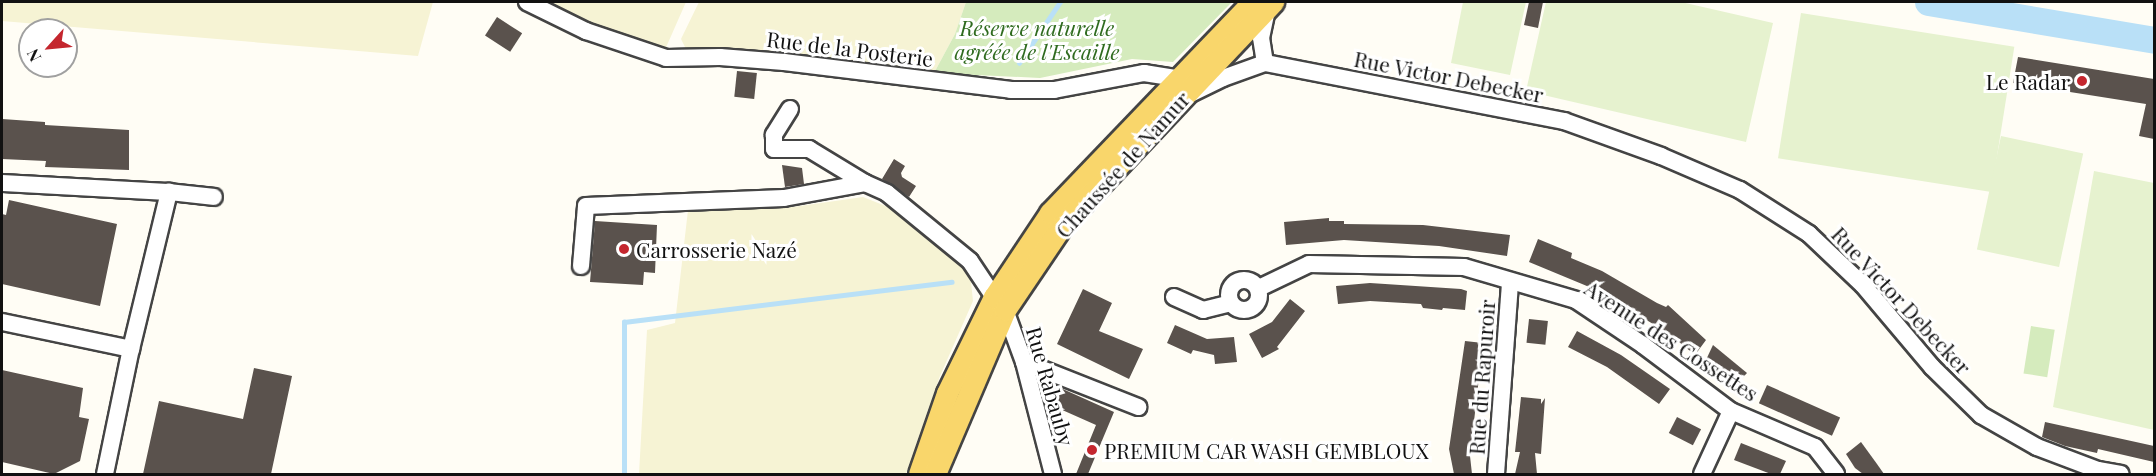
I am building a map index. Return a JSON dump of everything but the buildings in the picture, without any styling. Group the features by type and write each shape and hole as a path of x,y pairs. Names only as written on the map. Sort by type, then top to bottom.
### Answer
{"main road":[{"name":"Chaussée de Namur","path":"919,474 947,393 1050,213 1264,3"},
{"name":"Chaussée de Namur","path":"935,474 999,303"}],"street":[{"name":"Rue de la Posterie","path":"527,2 586,31 666,57 720,57 784,62 1011,90 1054,90 1144,73 1179,88"},
{"path":"1179,88 1223,78 1265,63 1261,38 1264,3"},
{"name":"Rue Victor Debecker","path":"1265,63 1564,121 1661,156 1740,190 1809,234 1863,285 1932,367 1981,415 2037,447 2098,470 2121,474"},
{"name":"Rue Rabauby","path":"790,109 774,135 774,149 809,149 866,183 887,192 970,261 999,303 1024,362 1053,474"},
{"path":"2,183 214,196"},
{"path":"581,266 586,206 784,198 866,183"},
{"path":"105,474 131,349 169,192"},
{"name":"Avenue des Cossettes","path":"1258,288 1309,264 1464,267 1576,300 1643,345 1731,411 1815,447 1836,474"},
{"path":"1174,297 1203,310 1231,303 1244,311 1258,304 1258,288 1250,281 1234,276 1231,303"},
{"name":"Rue du Rapuroir","path":"1496,474 1510,282"},
{"path":"2,322 131,349"},
{"path":"1024,362 1138,407"},
{"path":"1702,474 1731,411"}],"shaded area":[{"path":"2,2 433,2 418,56 78,27 78,18 18,18 18,22 2,21"},
{"path":"545,2 686,2 664,52 608,34"},
{"path":"699,2 966,2 955,34 934,73 770,51 687,51 681,39"},
{"path":"863,197 893,209 962,266 971,282 973,301 940,376 906,474 639,474 647,330 675,323 688,210 793,207"}],"green space":[{"name":"Réserve naturelle agréée de l'Escaille","path":"966,2 1232,2 1173,62 1132,59 1040,78 934,73 955,34"},
{"path":"1463,2 1526,2 1510,75 1451,63"},
{"path":"1546,2 1681,2 1773,23 1746,142 1526,91"},
{"path":"1801,13 2014,47 1991,192 1778,158"},
{"path":"2001,136 2083,153 2059,267 1977,249"},
{"path":"2094,171 2154,183 2154,430 2053,407"},
{"path":"2031,326 2055,330 2047,377 2023,373"}],"waterway":[{"path":"1019,63 1060,2"},
{"path":"1928,2 2154,40"},
{"path":"624,474 624,322 952,282"}],"place":[{"name":"Le Radar","path":"2082,81"},
{"name":"Carrosserie Nazé","path":"624,249"},
{"name":"PREMIUM CAR WASH GEMBLOUX","path":"1092,450"}]}
